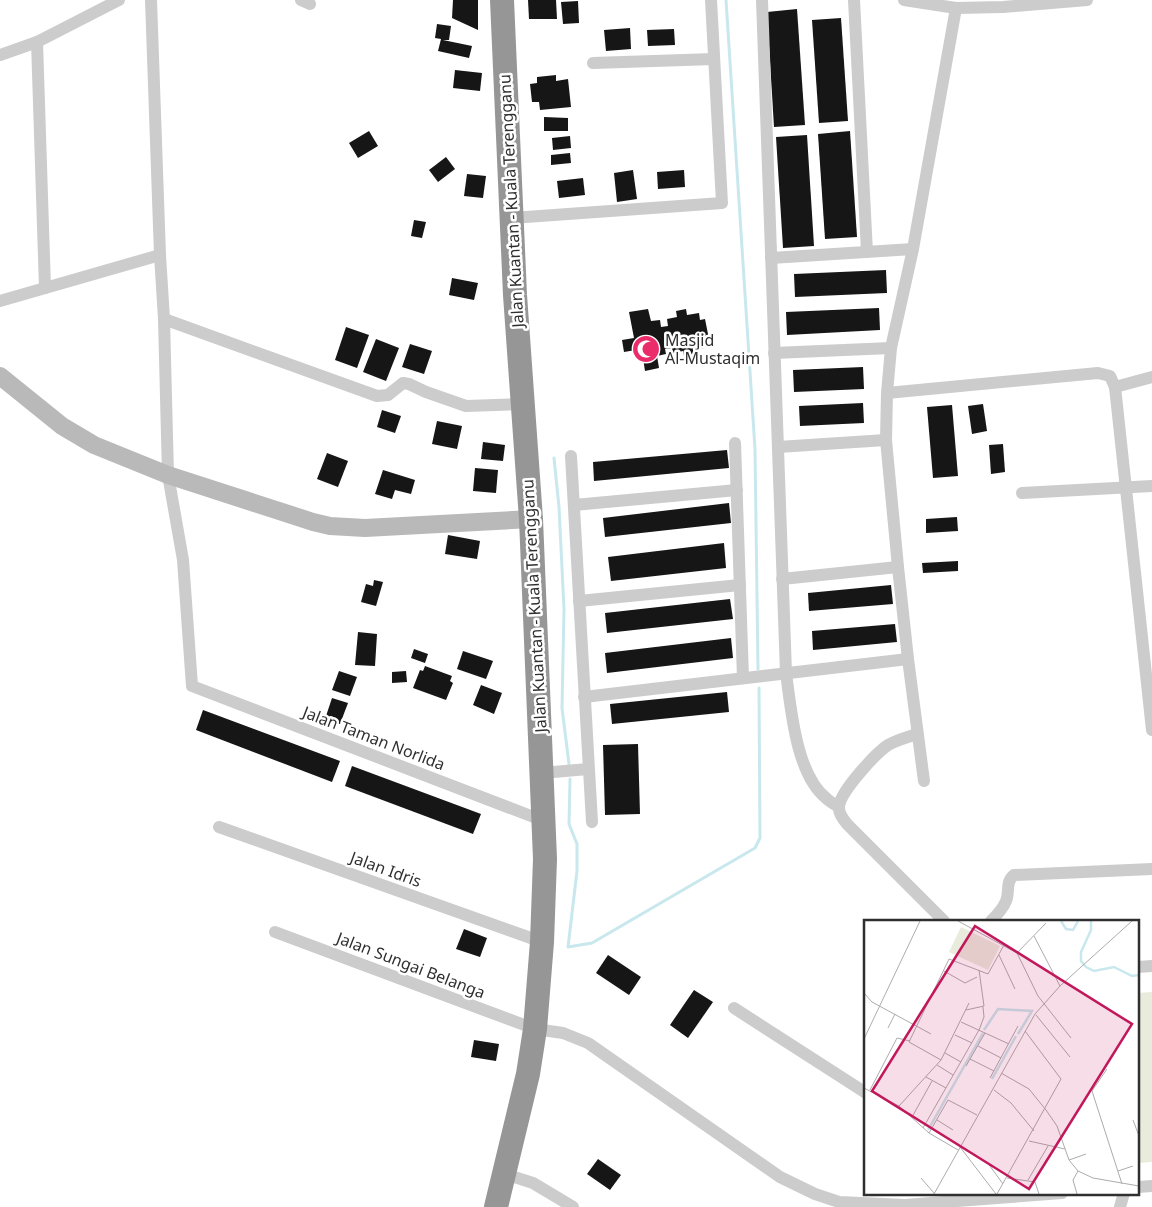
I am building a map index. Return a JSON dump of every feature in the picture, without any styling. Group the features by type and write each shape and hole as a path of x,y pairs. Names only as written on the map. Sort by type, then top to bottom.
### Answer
{"highway":[{"name":"Jalan Kuantan - Kuala Terengganu","path":"496,1207 528,1074 535,1029 542,942 545,859 531,519 522,404 502,0"}],"street":[{"path":"0,55 37,42 119,0"},
{"path":"152,0 168,474"},
{"path":"512,218 722,203 710,0"},
{"path":"762,0 786,673 796,742 802,760 815,786 825,798 839,807"},
{"path":"854,0 867,252"},
{"path":"904,0 956,8 1003,7 1087,0"},
{"path":"924,782 898,567 886,440 887,393 891,348 913,249 956,8"},
{"path":"37,42 44,288"},
{"path":"592,63 714,59"},
{"path":"771,258 913,249"},
{"path":"0,301 160,255"},
{"path":"164,319 377,396 388,395 403,383 466,406 522,404"},
{"path":"774,352 891,348"},
{"path":"887,393 1098,372 1110,376 1115,387 1127,488 1152,730"},
{"path":"0,376 62,426 94,445 168,474 330,526 369,528 531,519"},
{"path":"1115,387 1152,377"},
{"path":"778,447 886,440"},
{"path":"735,443 743,678"},
{"path":"571,456 592,822"},
{"name":"Jalan Taman Norlida","path":"168,474 183,560 192,686 544,821"},
{"path":"1022,493 1152,486"},
{"path":"574,505 736,490"},
{"path":"782,579 898,567"},
{"path":"579,601 740,585"},
{"path":"584,697 908,659"},
{"path":"917,734 888,745 873,758 844,794 839,807 840,813 847,824 943,920"},
{"path":"542,773 588,769"},
{"name":"Jalan Idris","path":"219,828 542,942"},
{"path":"992,920 1004,906 1007,899 1008,883 1014,875 1152,869"},
{"name":"Jalan Sungai Belanga","path":"275,932 535,1029 563,1033 588,1043 780,1177 838,1205 905,1205 934,1198 1036,1194"},
{"path":"734,1008 864,1092"},
{"path":"505,1174 533,1183 573,1207"},
{"path":"1120,1207 1124,1194"}],"green space":[{"path":"1152,992 1152,1162 1140,1163 1140,993"}],"building":[{"path":"453,0 478,0 478,30 452,18"},
{"path":"528,0 556,0 557,19 529,19"},
{"path":"578,1 579,23 563,24 561,2"},
{"path":"797,9 805,125 774,127 767,12"},
{"path":"841,18 848,121 819,123 812,20"},
{"path":"437,24 451,26 449,40 443,40 472,46 469,58 438,51 441,39 435,38"},
{"path":"630,28 631,49 606,51 604,30"},
{"path":"674,29 675,45 648,46 647,30"},
{"path":"455,70 482,73 480,91 453,88"},
{"path":"556,75 556,81 568,79 571,107 540,110 539,102 532,102 530,84 537,83 537,77"},
{"path":"544,117 568,118 568,131 544,131"},
{"path":"369,131 378,146 358,158 349,143"},
{"path":"850,131 857,237 825,239 818,134"},
{"path":"807,135 814,246 783,248 776,137"},
{"path":"570,136 571,148 553,150 552,138"},
{"path":"570,153 571,163 551,165 551,155"},
{"path":"446,157 455,169 438,182 429,170"},
{"path":"633,170 637,199 617,202 614,173"},
{"path":"684,170 685,187 658,189 657,172"},
{"path":"467,174 486,176 483,198 464,196"},
{"path":"583,178 585,195 559,198 557,181"},
{"path":"414,220 426,222 422,238 411,236"},
{"path":"886,270 887,293 795,297 794,274"},
{"path":"452,278 478,283 474,300 449,295"},
{"path":"879,308 880,330 787,335 786,312"},
{"path":"648,309 651,321 660,320 661,327 668,326 667,319 677,317 676,311 686,309 687,315 699,313 700,320 705,319 709,339 704,340 705,348 693,349 694,354 684,356 683,351 673,353 672,348 665,349 666,354 657,356 659,368 645,371 643,358 637,359 636,350 624,352 622,340 634,338 629,312"},
{"path":"346,327 369,335 357,368 335,360"},
{"path":"376,339 399,348 386,381 363,372"},
{"path":"410,344 432,351 424,374 402,367"},
{"path":"863,367 864,389 794,392 793,370"},
{"path":"863,403 864,423 800,426 799,406"},
{"path":"983,404 987,431 972,434 968,406"},
{"path":"952,405 958,476 933,478 927,407"},
{"path":"382,410 401,416 395,433 377,427"},
{"path":"437,421 462,426 457,449 432,444"},
{"path":"483,442 505,445 503,461 481,459"},
{"path":"1003,444 1005,472 991,474 989,445"},
{"path":"727,450 729,468 594,481 593,462"},
{"path":"327,453 348,461 338,487 317,479"},
{"path":"475,468 498,470 496,493 473,491"},
{"path":"383,470 415,480 411,494 395,490 392,499 375,494"},
{"path":"729,503 731,523 605,537 603,518"},
{"path":"957,517 958,531 926,533 926,519"},
{"path":"448,535 480,541 477,559 445,554"},
{"path":"724,543 726,568 611,581 608,557"},
{"path":"958,561 958,571 923,573 922,563"},
{"path":"374,580 383,582 376,606 361,602 366,584 373,586"},
{"path":"891,585 893,604 809,611 808,593"},
{"path":"730,599 733,619 607,633 605,613"},
{"path":"895,624 897,642 813,650 812,631"},
{"path":"358,632 377,634 375,666 355,665"},
{"path":"731,638 733,658 607,673 605,653"},
{"path":"414,649 428,654 425,663 411,658"},
{"path":"463,651 493,661 486,679 457,669"},
{"path":"425,666 452,676 450,681 453,683 446,700 413,688 420,670 423,671"},
{"path":"339,671 357,677 350,696 332,690"},
{"path":"406,671 407,682 392,683 392,672"},
{"path":"481,685 502,693 494,714 473,705"},
{"path":"727,692 729,712 612,724 610,704"},
{"path":"332,698 348,703 340,724 325,719"},
{"path":"203,710 340,761 332,782 196,730"},
{"path":"638,744 640,814 605,815 603,745"},
{"path":"352,766 481,814 473,834 345,786"},
{"path":"464,929 487,938 480,957 456,949"},
{"path":"608,955 641,977 629,995 596,973"},
{"path":"694,990 713,1002 688,1038 670,1025"},
{"path":"474,1040 499,1044 496,1061 471,1057"},
{"path":"598,1159 621,1175 610,1190 587,1174"}],"waterway":[{"path":"726,0 755,449 758,669"},
{"path":"554,458 559,507 564,609 562,708 569,764"},
{"path":"570,779 569,824 577,844 577,871 568,947 592,943 755,848 760,838 759,688"}],"place":[{"name":"Masjid Al-Mustaqim","path":"646,349"}]}
